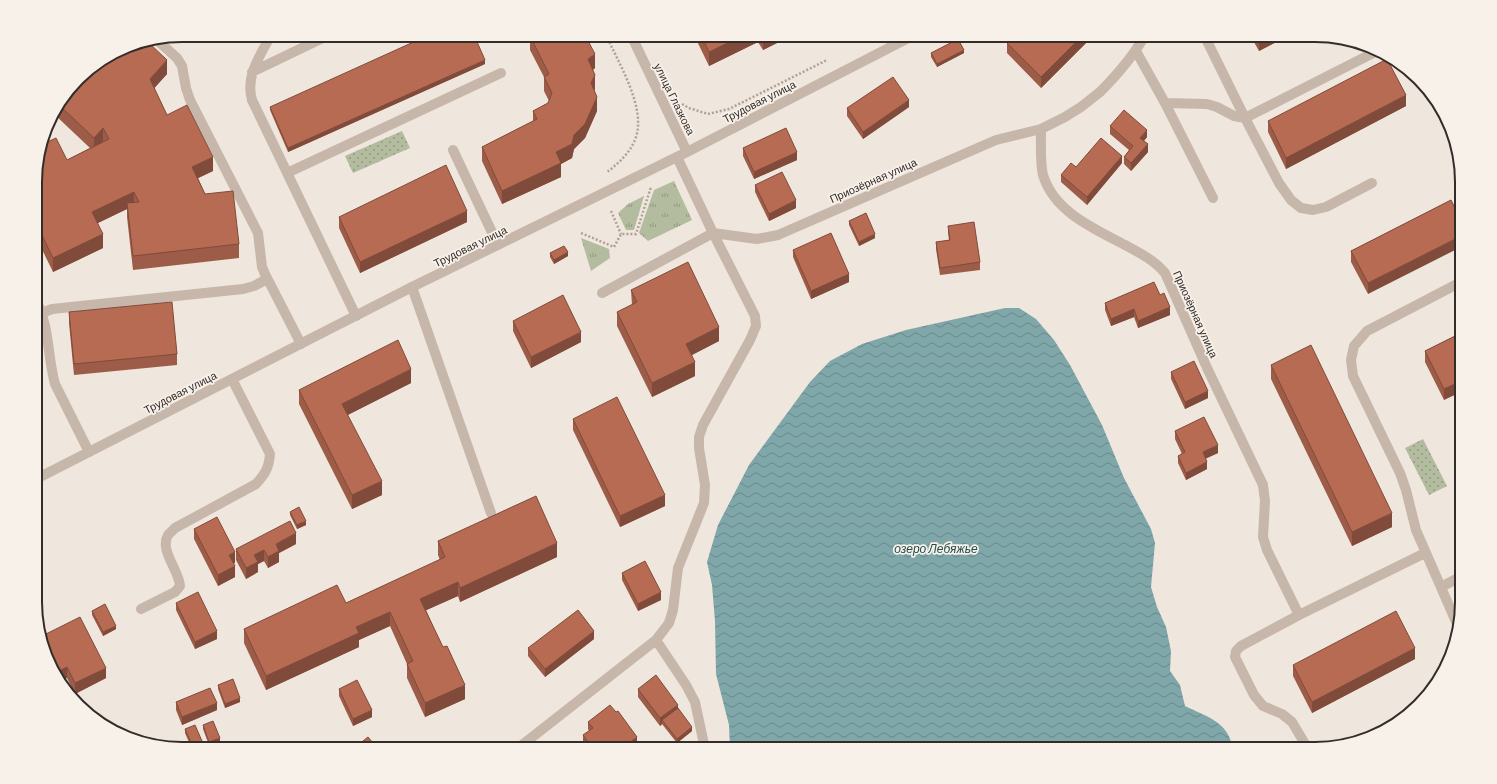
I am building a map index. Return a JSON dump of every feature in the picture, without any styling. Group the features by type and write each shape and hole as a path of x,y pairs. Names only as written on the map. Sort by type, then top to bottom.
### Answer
{"street":[{"path":"267,42 252,72 250,82 252,100 356,316"},
{"path":"252,72 314,42"},
{"name":"улица Глазкова","path":"634,42 687,152"},
{"name":"Трудовая улица","path":"42,476 412,287 687,152 900,42"},
{"name":"Приозёрная улица","path":"713,233 757,239 778,235 996,140 1041,129 1081,107 1100,92 1118,74 1141,42"},
{"path":"1207,42 1279,183 1291,200 1301,208 1313,210 1326,207 1372,183"},
{"path":"161,44 177,58 182,66 190,100 258,233 262,267 301,344"},
{"path":"1136,51 1165,103 1213,198"},
{"path":"1165,103 1207,104 1217,107 1234,116 1245,118 1372,54"},
{"path":"287,173 501,73"},
{"name":"Приозёрная улица","path":"1041,129 1043,174 1048,187 1057,200 1083,222 1149,258 1165,273 1208,370 1263,485 1265,501 1263,537 1267,550 1299,615"},
{"path":"453,150 498,245"},
{"path":"526,742 656,640 669,623 673,610 678,568 704,503 705,485 699,448 699,438 703,425 750,340 756,326 755,316 677,157"},
{"path":"602,293 713,233"},
{"path":"89,452 56,384 52,372 45,323 42,313 52,309 243,289 254,286 267,279"},
{"path":"1454,617 1424,553 1400,473 1353,376 1351,360 1354,346 1367,332 1455,285"},
{"path":"412,287 491,513"},
{"path":"141,609 175,592 180,586 180,579 167,552 166,544 168,535 175,528 256,484 265,475 269,466 270,454 232,379"},
{"path":"1304,742 1292,722 1282,714 1263,706 1254,695 1235,657 1236,651 1241,646 1299,615 1424,553"},
{"path":"1441,587 1455,580"},
{"path":"656,640 686,685 695,702 704,742"}],"path":[{"path":"609,42 628,82 638,120"},
{"path":"680,102 689,108 708,114 729,109 828,60"},
{"path":"621,234 636,234 651,187"},
{"path":"611,211 621,234"},
{"path":"581,233 614,247 621,234"}],"green space":[{"path":"402,131 410,148 353,173 345,156"},
{"path":"674,181 692,220 648,241 639,233 654,190"},
{"path":"644,196 634,230 626,230 618,213 628,204"},
{"path":"581,238 609,249 610,258 591,271"},
{"path":"1423,439 1447,486 1429,495 1405,448"}],"water":[{"name":"озеро Лебяжье","path":"1005,308 1019,308 1036,319 1054,340 1070,365 1102,425 1124,478 1151,529 1155,543 1151,587 1157,607 1166,627 1171,651 1170,671 1180,685 1185,706 1215,721 1226,732 1231,742 730,742 729,725 716,674 715,621 712,585 707,562 718,525 749,465 810,382 830,361 862,344 906,330"}],"building":[{"path":"414,42 477,42 485,60 288,148 270,107"},
{"path":"533,42 589,42 595,54 588,59 595,75 591,83 597,97 585,124 574,135 572,144 556,152 561,163 502,191 482,147 537,119 533,111 548,103 552,93 544,77 549,74"},
{"path":"704,42 730,42 709,52"},
{"path":"952,42 960,42 964,50 937,64 931,53"},
{"path":"1008,42 1076,42 1041,77 1007,43"},
{"path":"152,46 167,60 150,79 167,115 187,105 213,157 192,167 205,194 233,191 239,244 133,256 127,203 139,202 134,192 92,212 103,234 53,258 42,235 42,173 48,142 56,138 67,160 109,139 103,128 94,138 63,109 77,90 97,71 120,56 137,49"},
{"path":"1384,60 1390,64 1406,95 1286,158 1268,121"},
{"path":"893,77 909,100 863,132 847,108"},
{"path":"1124,110 1147,130 1140,138 1148,144 1131,163 1124,157 1133,146 1110,126"},
{"path":"786,128 797,152 754,172 743,148"},
{"path":"1101,138 1122,156 1087,197 1061,175 1071,163 1076,167"},
{"path":"446,165 467,211 360,262 339,217"},
{"path":"782,172 796,200 769,214 755,185"},
{"path":"1451,200 1455,208 1455,239 1368,283 1351,251"},
{"path":"866,213 875,234 859,242 849,221"},
{"path":"974,222 980,262 940,268 936,242 950,240 948,226"},
{"path":"831,233 849,274 811,291 793,250"},
{"path":"564,246 568,252 554,260 550,253"},
{"path":"688,262 719,327 686,344 695,362 652,383 617,312 637,302 631,290"},
{"path":"1154,282 1160,295 1164,293 1170,307 1138,321 1134,309 1111,319 1105,303"},
{"path":"563,295 581,332 531,357 513,321"},
{"path":"172,302 177,354 74,364 69,312"},
{"path":"1455,336 1455,384 1444,389 1425,351"},
{"path":"398,340 411,369 342,404 382,481 352,495 299,390"},
{"path":"1311,345 1392,513 1352,532 1271,365"},
{"path":"1194,361 1208,391 1185,402 1171,372"},
{"path":"617,397 665,495 620,516 573,419"},
{"path":"1204,417 1218,445 1203,452 1207,462 1186,473 1178,456 1185,452 1175,431"},
{"path":"536,496 557,543 460,588 458,582 420,599 443,647 447,646 465,685 425,703 407,664 413,661 390,612 356,627 359,633 266,676 244,629 337,585 346,603 445,557 438,541"},
{"path":"299,507 306,521 297,525 290,512"},
{"path":"217,517 235,552 229,555 235,566 218,575 194,529"},
{"path":"290,521 296,533 276,544 279,551 268,557 264,550 254,555 258,562 246,568 236,549"},
{"path":"645,561 661,592 638,604 622,573"},
{"path":"198,592 217,631 195,642 176,603"},
{"path":"105,604 116,626 103,632 92,611"},
{"path":"578,610 594,631 545,669 528,648"},
{"path":"1396,611 1415,648 1312,702 1293,665"},
{"path":"80,617 106,668 75,683 67,667 60,670 53,656 46,634"},
{"path":"656,675 678,705 660,718 638,689"},
{"path":"233,679 240,698 225,704 218,685"},
{"path":"357,680 372,710 353,719 339,689"},
{"path":"210,688 217,703 182,717 176,702"},
{"path":"610,705 616,712 618,711 637,737 630,742 588,742 583,735 593,728 588,722"},
{"path":"678,708 692,727 677,739 662,720"},
{"path":"213,721 220,738 209,742 203,725"},
{"path":"195,725 202,741 191,742 185,729"},
{"path":"368,737 372,742 362,742"}]}
